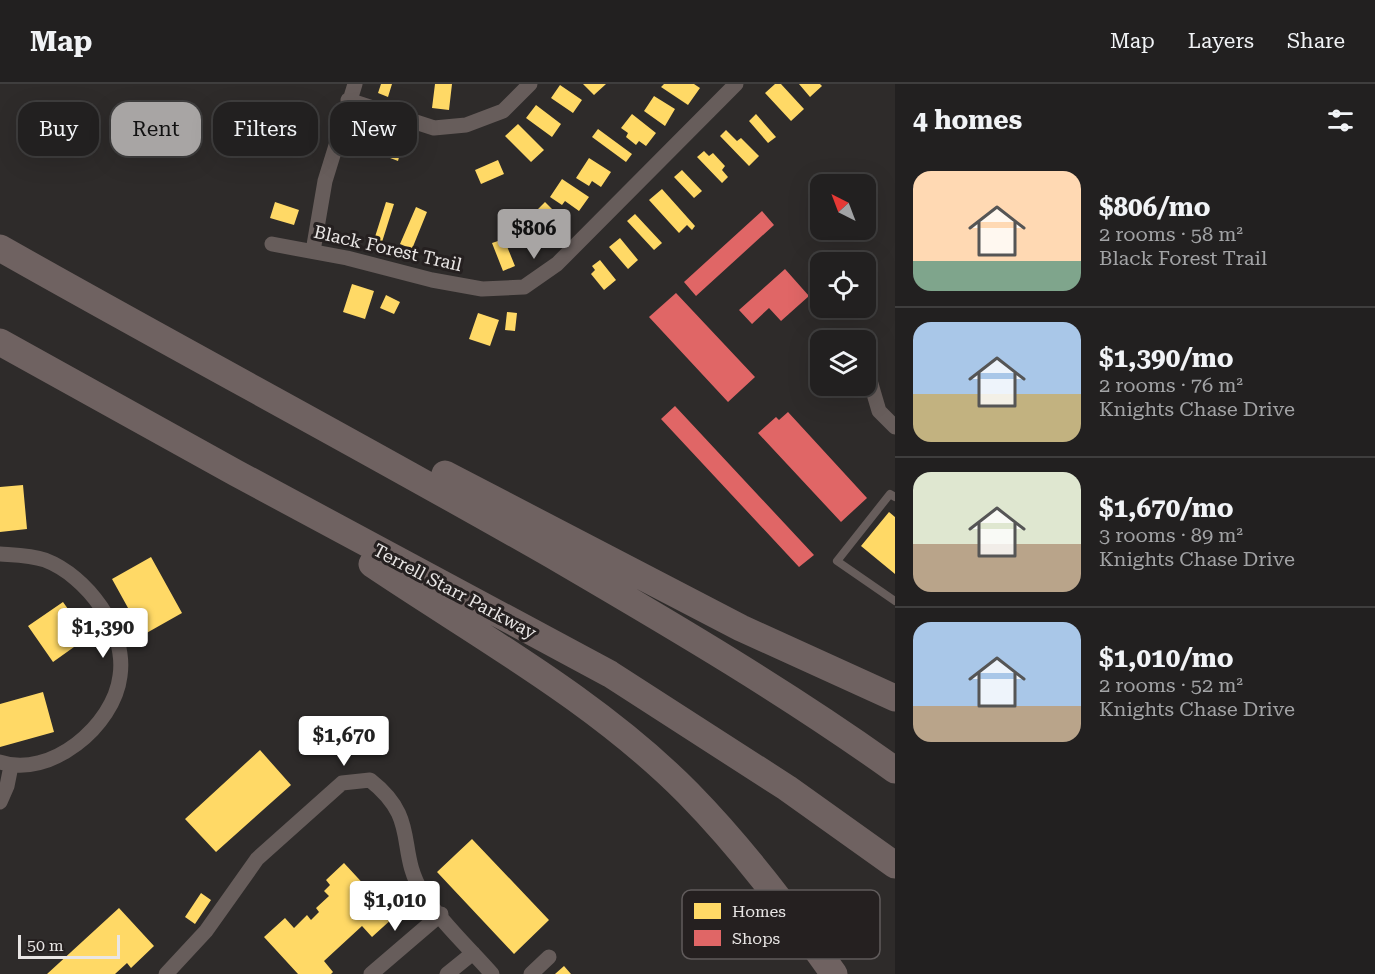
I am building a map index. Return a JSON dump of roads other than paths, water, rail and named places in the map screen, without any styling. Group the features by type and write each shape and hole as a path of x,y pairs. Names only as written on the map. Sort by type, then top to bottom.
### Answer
{"highway":[{"path":"0,248 260,391 658,616 788,698 895,770"},
{"name":"Terrell Starr Parkway","path":"0,342 236,473 610,674 787,788 895,866"},
{"path":"260,391 449,476 741,628 895,698"},
{"path":"236,473 562,690 636,745 687,792 731,838 773,890"},
{"path":"823,959 834,974"}],"street":[{"path":"313,251 325,181 354,84"},
{"path":"348,100 434,128 466,124 503,111 530,84"},
{"name":"Black Forest Trail","path":"272,244 482,289 524,287 557,264 736,84"},
{"path":"875,396 879,411 895,427"},
{"path":"0,554 45,560 75,578 96,600 115,636 121,676 108,710 68,750 49,760 27,766 5,764 8,786 0,802"},
{"path":"166,974 206,931 257,859 342,783 370,780 395,804 405,829 409,862 423,893 492,974"},
{"path":"371,974 441,915"},
{"path":"447,974 473,953"},
{"path":"531,974 549,957"}],"lane":[{"path":"895,497 890,494 837,561 895,601"}]}
